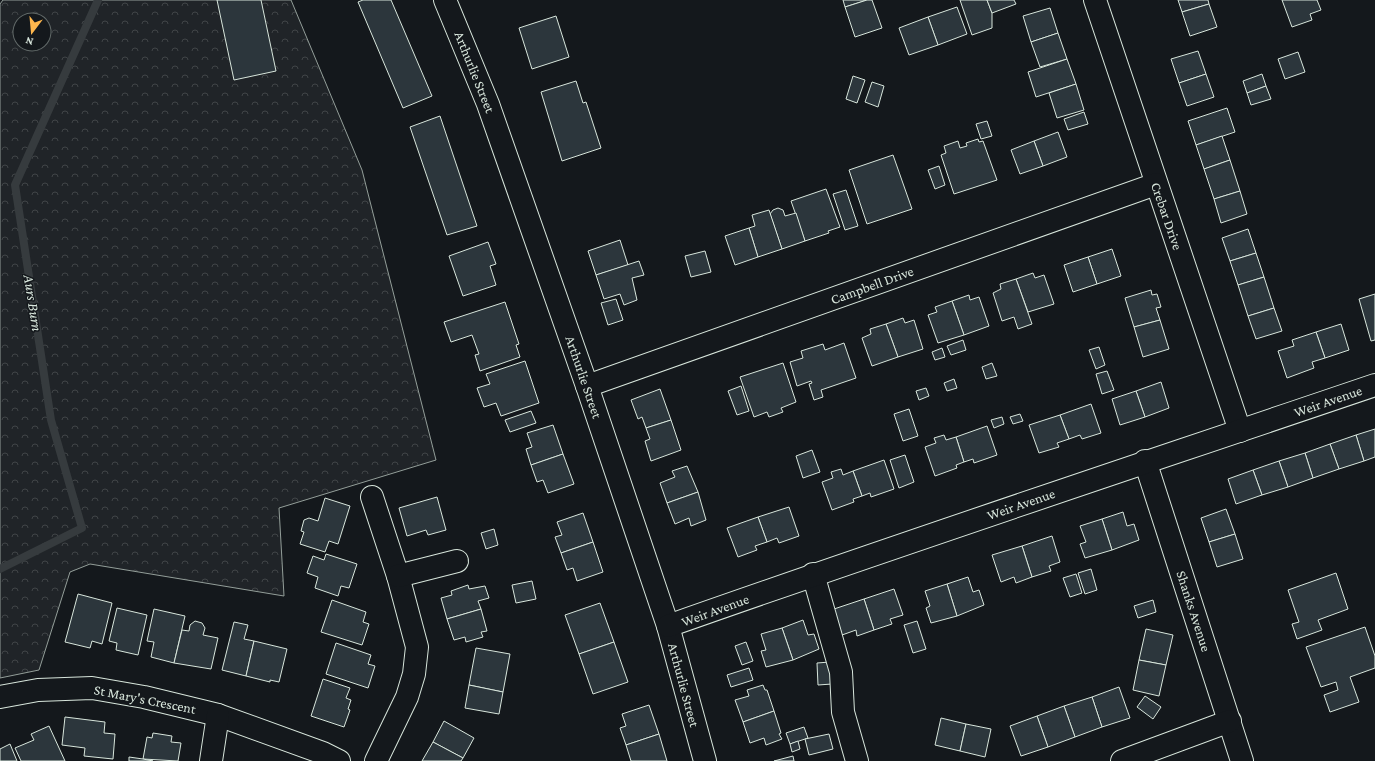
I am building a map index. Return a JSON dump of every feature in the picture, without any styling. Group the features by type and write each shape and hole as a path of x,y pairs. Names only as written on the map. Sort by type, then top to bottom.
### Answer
{"street":[{"name":"Arthurlie Street","path":"445,0 488,104 587,386 668,626 705,761"},
{"name":"Crebar Drive","path":"1095,0 1240,431"},
{"name":"Campbell Drive","path":"587,386 1156,184"},
{"name":"Weir Avenue","path":"668,626 813,574 1145,461 1240,431 1375,385"},
{"name":"Shanks Avenue","path":"1145,461 1242,761"},
{"path":"372,497 398,576 417,647 414,674 407,697 376,761"},
{"path":"398,576 457,561"},
{"path":"813,574 841,672 843,712 857,761"},
{"name":"St Mary's Crescent","path":"0,697 38,690 92,688 144,697 218,715 276,735 323,753 339,761"},
{"path":"211,761 218,715"},
{"path":"1122,761 1230,722"}],"green space":[{"path":"3,0 291,0 362,170 436,460 279,508 284,596 90,564 70,572 39,670 0,678 0,4"}],"building":[{"path":"217,0 261,0 276,71 234,80"},
{"path":"363,0 391,0 432,96 403,108 358,2"},
{"path":"843,0 867,0 845,7"},
{"path":"867,0 872,0 882,28 855,37 845,7"},
{"path":"960,0 987,0 992,13 992,28 972,35"},
{"path":"987,0 1014,0 1016,4 992,13"},
{"path":"1178,0 1208,0 1209,4 1182,12"},
{"path":"1282,0 1317,0 1321,10 1310,14 1312,20 1292,27"},
{"path":"1209,4 1217,27 1190,36 1182,12"},
{"path":"957,7 967,34 938,45 928,17"},
{"path":"1050,8 1058,33 1031,42 1023,16"},
{"path":"556,16 569,57 532,69 519,28"},
{"path":"928,17 938,45 909,55 899,28"},
{"path":"1058,33 1067,59 1040,67 1031,42"},
{"path":"1198,51 1206,74 1179,83 1171,59"},
{"path":"1298,52 1305,72 1285,79 1278,59"},
{"path":"1067,59 1076,84 1036,97 1028,72"},
{"path":"1206,74 1214,97 1187,106 1179,83"},
{"path":"1262,74 1266,86 1247,93 1243,81"},
{"path":"853,76 865,80 857,103 846,99"},
{"path":"576,81 583,103 586,102 601,148 562,161 541,92"},
{"path":"872,82 884,86 878,107 865,102"},
{"path":"1076,84 1084,110 1057,118 1049,93"},
{"path":"1266,86 1271,99 1251,105 1247,93"},
{"path":"1227,108 1235,132 1196,145 1188,121"},
{"path":"1084,112 1088,124 1068,130 1064,119"},
{"path":"440,116 477,226 447,235 410,127"},
{"path":"987,121 992,136 981,139 976,124"},
{"path":"1058,132 1067,157 1043,166 1034,141"},
{"path":"1222,136 1230,160 1204,169 1196,145"},
{"path":"978,139 979,142 983,141 997,180 954,194 941,155 946,153 944,146 958,141 960,148 967,146 966,143"},
{"path":"1034,141 1043,166 1020,174 1011,150"},
{"path":"893,155 912,209 867,224 849,170"},
{"path":"1230,160 1240,191 1214,199 1204,169"},
{"path":"939,166 945,185 935,189 928,170"},
{"path":"826,189 840,227 828,231 829,233 805,241 791,201"},
{"path":"846,190 858,226 845,230 833,194"},
{"path":"1240,191 1247,214 1221,223 1214,199"},
{"path":"778,208 783,210 785,216 796,213 805,241 782,249 770,214 773,210"},
{"path":"769,210 782,249 758,257 749,228 755,226 752,215"},
{"path":"749,228 758,257 735,265 725,236"},
{"path":"1248,229 1256,253 1230,261 1222,238"},
{"path":"620,240 628,265 596,275 588,251"},
{"path":"488,242 496,264 490,266 496,285 463,296 449,256"},
{"path":"1112,249 1121,276 1097,284 1088,257"},
{"path":"705,251 711,272 691,277 685,256"},
{"path":"1256,253 1264,277 1238,285 1230,261"},
{"path":"1088,257 1097,284 1073,292 1064,265"},
{"path":"639,261 644,275 632,278 637,300 624,305 620,294 604,299 596,275"},
{"path":"1033,273 1035,278 1044,275 1054,304 1028,312 1016,279"},
{"path":"1264,277 1274,308 1248,316 1238,285"},
{"path":"1016,279 1032,324 1018,329 1014,317 1002,321 993,293 1001,289 1000,284"},
{"path":"1151,290 1152,295 1157,294 1161,307 1156,308 1160,320 1134,327 1125,298"},
{"path":"1375,294 1375,340 1371,341 1359,299"},
{"path":"969,295 970,300 979,297 989,326 964,335 952,301"},
{"path":"616,299 623,320 608,325 601,303"},
{"path":"952,301 964,335 938,343 928,315 937,312 935,307"},
{"path":"505,302 519,344 516,345 520,357 480,371 475,355 479,354 472,335 451,342 444,322"},
{"path":"1274,308 1282,331 1256,339 1248,316"},
{"path":"903,318 905,323 914,320 923,349 898,357 886,324"},
{"path":"1160,320 1169,349 1143,357 1134,327"},
{"path":"886,324 898,357 872,366 862,338 871,334 870,329"},
{"path":"1341,324 1349,350 1325,358 1316,332"},
{"path":"1316,332 1325,358 1312,362 1314,368 1287,378 1278,351 1294,346 1292,340"},
{"path":"963,340 966,350 951,355 947,346"},
{"path":"844,343 856,378 821,390 823,397 814,400 809,384 812,383 811,381 797,386 790,362 803,358 801,351 823,344 825,350"},
{"path":"1099,347 1105,365 1096,369 1089,350"},
{"path":"942,348 945,357 935,360 932,352"},
{"path":"525,361 539,403 501,416 496,403 484,407 477,388 490,384 486,374"},
{"path":"783,363 796,402 781,408 783,412 769,417 767,412 754,417 740,377"},
{"path":"992,363 997,376 986,379 982,367"},
{"path":"1107,371 1114,390 1102,394 1096,374"},
{"path":"954,379 957,388 947,391 944,383"},
{"path":"1161,382 1169,408 1145,417 1136,391"},
{"path":"741,386 749,411 737,415 728,391"},
{"path":"926,388 929,396 919,400 916,391"},
{"path":"660,389 671,420 646,428 642,417 638,419 631,400"},
{"path":"1136,391 1145,417 1120,425 1112,399"},
{"path":"1091,404 1101,433 1082,439 1080,435 1069,439 1060,415"},
{"path":"909,409 918,436 903,441 894,414"},
{"path":"531,411 536,423 510,432 505,420"},
{"path":"1020,414 1023,421 1013,424 1010,417"},
{"path":"1060,415 1069,439 1057,443 1059,447 1039,453 1029,425"},
{"path":"1002,417 1004,424 994,428 991,420"},
{"path":"671,420 681,450 651,461 645,441 650,439 646,428"},
{"path":"553,425 563,454 531,465 526,449 532,447 527,433"},
{"path":"987,426 997,455 974,463 973,459 964,462 956,437"},
{"path":"1375,429 1375,457 1364,461 1356,435"},
{"path":"944,435 946,440 956,437 964,462 956,465 957,468 935,476 925,447 936,443 934,438"},
{"path":"1356,435 1364,461 1339,469 1330,444"},
{"path":"1330,444 1339,469 1313,478 1305,453"},
{"path":"812,450 820,472 803,478 796,456"},
{"path":"1305,453 1313,478 1288,487 1279,461"},
{"path":"563,454 574,484 548,493 543,480 537,482 531,465"},
{"path":"905,455 914,482 899,488 890,460"},
{"path":"884,460 894,489 871,497 870,493 862,496 853,471"},
{"path":"1279,461 1288,487 1262,495 1253,470"},
{"path":"687,466 698,492 667,503 660,483 675,477 672,471"},
{"path":"841,469 843,475 853,471 862,496 853,499 854,502 832,510 822,482 833,478 831,472"},
{"path":"1253,470 1262,495 1236,504 1228,479"},
{"path":"698,492 706,520 691,526 689,518 675,524 667,503"},
{"path":"437,497 446,530 428,535 426,530 407,536 399,508"},
{"path":"325,498 350,506 338,544 329,541 325,552 300,544 304,532 301,531 304,520 309,518 318,521"},
{"path":"789,507 799,536 779,543 777,538 767,542 758,517"},
{"path":"1226,509 1235,534 1209,542 1201,518"},
{"path":"1123,512 1127,526 1134,524 1139,540 1112,550 1102,519"},
{"path":"583,513 593,542 561,553 555,537 562,535 557,522"},
{"path":"758,517 767,542 755,546 757,550 738,557 727,528"},
{"path":"1102,519 1112,550 1085,558 1080,544 1086,542 1080,526"},
{"path":"494,529 498,545 486,549 481,533"},
{"path":"1235,534 1243,559 1217,567 1209,542"},
{"path":"1052,536 1060,562 1049,566 1051,571 1032,577 1022,546"},
{"path":"593,542 603,572 577,581 573,568 567,570 561,553"},
{"path":"1022,546 1032,577 1016,583 1014,577 1001,582 992,555"},
{"path":"326,554 357,564 349,588 341,586 338,596 315,588 318,577 307,573 313,556 324,560"},
{"path":"1091,569 1097,590 1085,594 1078,573"},
{"path":"1336,573 1348,609 1318,620 1322,630 1297,639 1292,624 1299,622 1288,590"},
{"path":"1076,574 1082,593 1070,597 1063,578"},
{"path":"968,577 973,592 979,590 984,605 957,616 947,584"},
{"path":"532,581 536,599 516,603 512,585"},
{"path":"947,584 957,616 931,623 926,608 930,606 925,591"},
{"path":"468,585 469,589 485,586 489,598 478,601 481,609 447,619 441,598 452,595 451,591"},
{"path":"894,589 903,615 890,619 892,624 874,630 864,599"},
{"path":"78,594 112,603 102,644 92,641 90,648 65,642"},
{"path":"864,599 874,630 857,636 856,630 842,635 834,609"},
{"path":"332,600 366,612 363,622 369,624 362,645 321,632"},
{"path":"1153,600 1156,612 1138,618 1134,606"},
{"path":"600,603 614,642 579,654 565,615"},
{"path":"117,608 147,615 138,655 116,650 117,643 109,641"},
{"path":"154,609 185,616 174,663 151,657 154,642 147,641"},
{"path":"481,609 487,631 481,632 483,637 466,642 465,637 454,640 447,619"},
{"path":"803,620 808,635 814,634 819,649 793,660 782,628"},
{"path":"195,621 202,623 205,628 203,635 218,638 211,669 174,663 182,630 189,631 190,625"},
{"path":"917,621 926,649 913,653 904,625"},
{"path":"234,622 248,625 244,639 254,641 246,676 222,670"},
{"path":"1365,627 1375,656 1375,668 1350,677 1359,702 1330,712 1324,695 1338,690 1336,682 1321,687 1306,647"},
{"path":"782,628 793,660 766,667 761,651 766,650 761,634"},
{"path":"1146,629 1173,635 1166,665 1139,660"},
{"path":"254,641 287,649 279,682 270,680 270,682 246,676"},
{"path":"614,642 628,682 593,694 579,654"},
{"path":"746,642 753,661 742,665 735,646"},
{"path":"336,643 371,655 368,664 375,666 368,688 326,674"},
{"path":"476,648 510,654 503,692 469,685"},
{"path":"1139,660 1166,665 1159,696 1133,690"},
{"path":"830,662 832,684 818,685 817,663"},
{"path":"749,668 753,680 731,687 727,675"},
{"path":"323,679 350,688 346,698 351,700 348,709 350,710 344,727 311,716"},
{"path":"469,685 503,692 499,714 465,708"},
{"path":"763,685 765,690 767,690 774,711 743,722 735,700 749,696 747,690"},
{"path":"1119,687 1130,718 1102,727 1092,697"},
{"path":"1145,696 1161,707 1153,719 1137,707"},
{"path":"1092,697 1102,727 1075,737 1064,706"},
{"path":"649,705 659,734 626,745 620,728 626,726 622,714"},
{"path":"1064,706 1075,737 1048,747 1037,716"},
{"path":"774,711 781,733 779,734 782,739 766,745 764,738 750,743 743,722"},
{"path":"1037,716 1048,747 1021,756 1010,726"},
{"path":"65,717 105,722 104,733 115,734 113,759 84,756 85,748 62,745"},
{"path":"941,718 966,724 960,751 935,745"},
{"path":"444,721 474,738 463,758 433,742"},
{"path":"966,724 991,729 985,757 960,751"},
{"path":"49,726 65,761 21,761 15,748 34,740 31,734"},
{"path":"804,727 808,738 790,744 786,733"},
{"path":"153,733 172,736 171,742 181,743 178,761 143,759 147,737 152,738"},
{"path":"659,734 667,761 631,761 626,745"},
{"path":"829,734 833,749 809,755 805,739"},
{"path":"798,741 800,749 792,752 790,744"},
{"path":"433,742 463,758 461,761 422,761"},
{"path":"10,744 17,761 0,761 0,749"},
{"path":"793,756 794,761 774,761"},
{"path":"129,757 143,759 153,761 129,761"}],"waterway":[{"name":"Aurs Burn","path":"0,569 82,528 51,420 15,185 98,0"}]}
